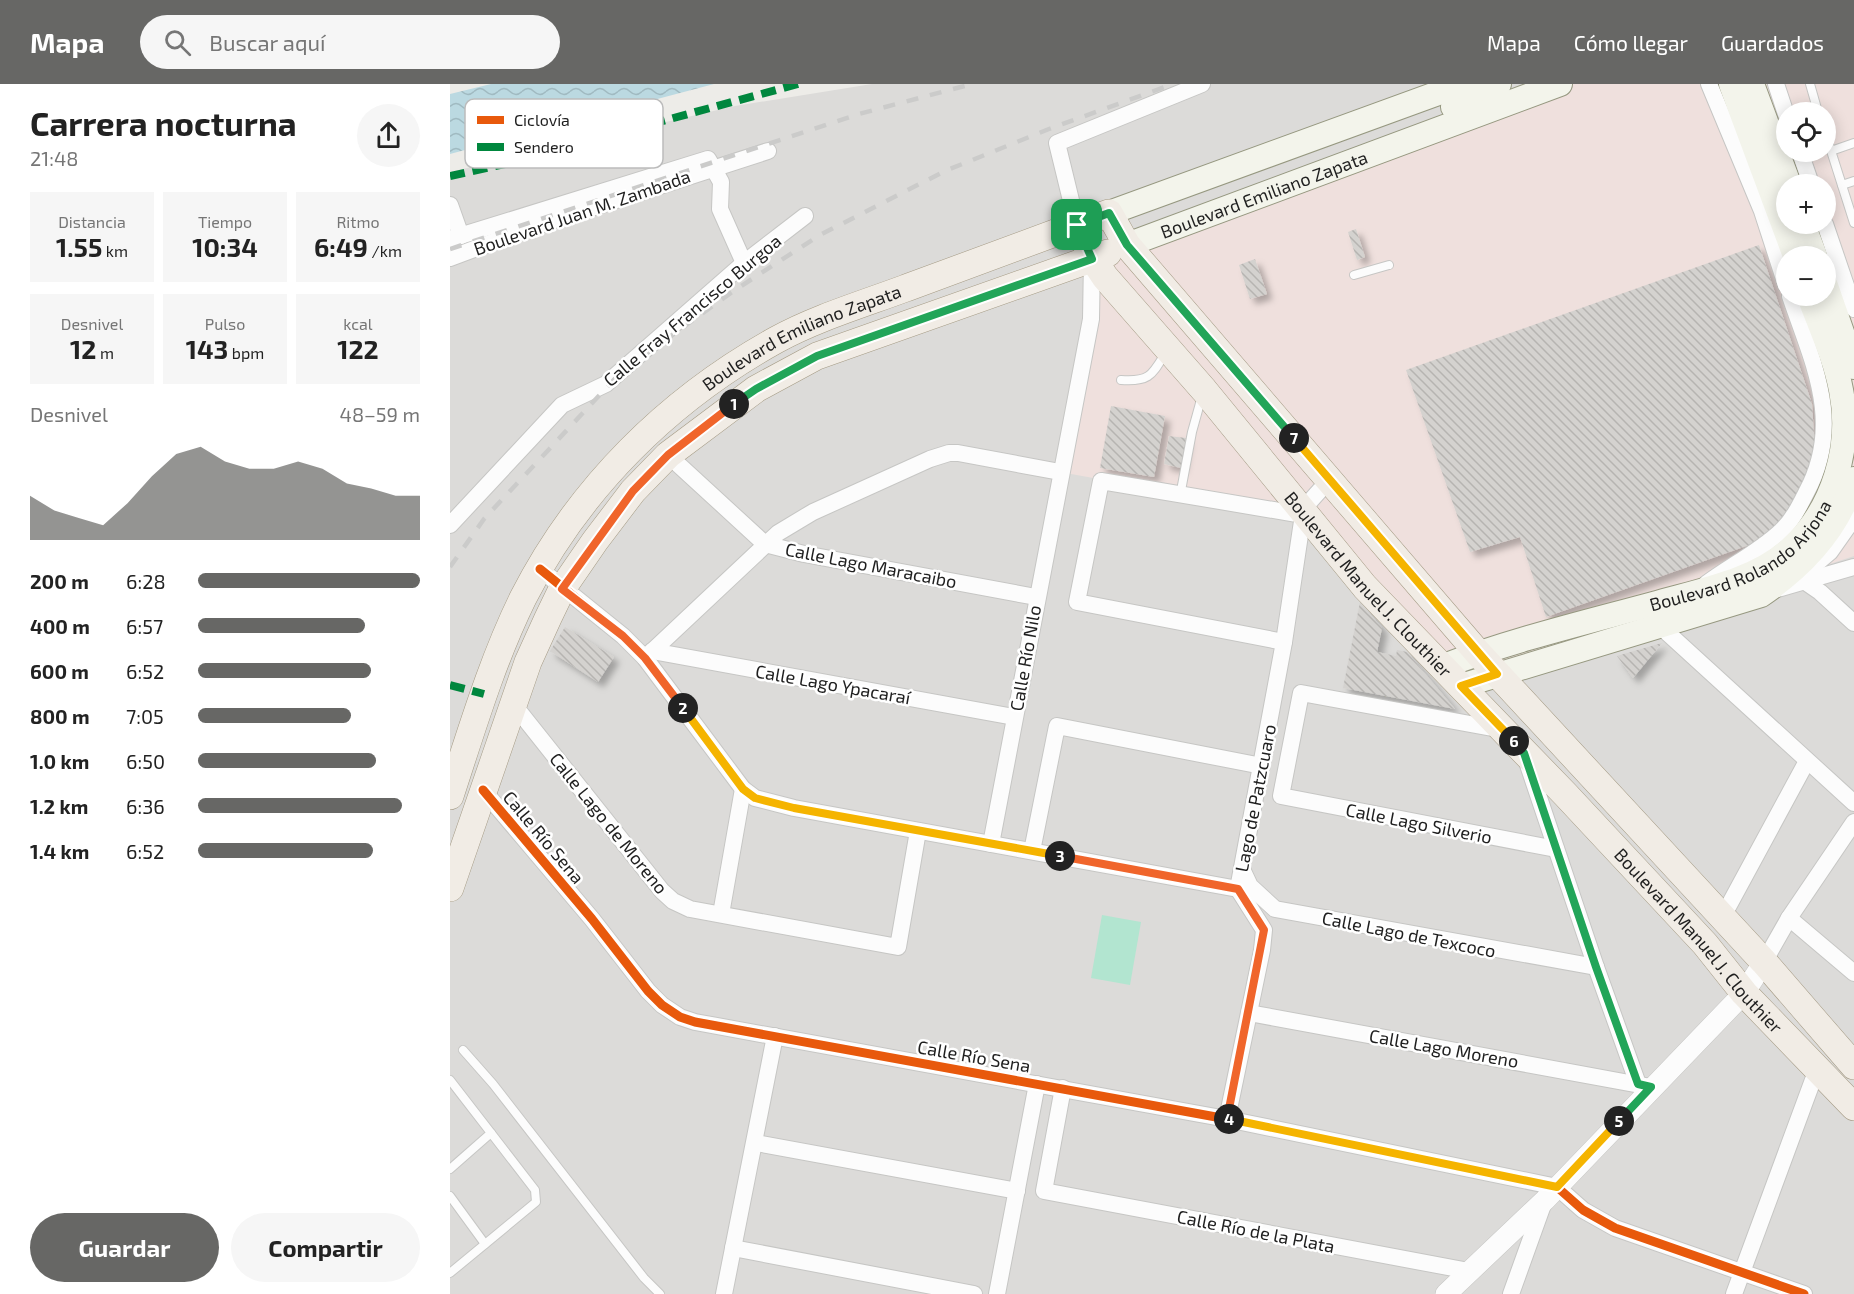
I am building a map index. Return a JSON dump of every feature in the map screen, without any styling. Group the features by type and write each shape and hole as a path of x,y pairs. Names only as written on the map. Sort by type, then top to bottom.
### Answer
{"main road":[{"name":"Boulevard Emiliano Zapata","path":"450,796 504,640 540,569 564,530 614,466 672,411 728,368 778,339 837,314 1463,84"},
{"path":"1457,122 1454,101 1499,84"},
{"name":"Boulevard Emiliano Zapata","path":"450,888 528,662 562,589 633,491 668,455 756,389 817,356 1092,259 1560,84"},
{"path":"1731,84 1791,246"},
{"path":"1752,84 1785,174"},
{"name":"Boulevard Manuel J. Clouthier","path":"1109,213 1127,245 1478,653 1764,962 1854,1066"},
{"name":"Boulevard Manuel J. Clouthier","path":"1077,225 1092,259 1204,390 1365,587 1444,666 1705,944 1744,993 1854,1107"},
{"name":"Boulevard Rolando Arjona","path":"1815,306 1847,364"},
{"name":"Boulevard Rolando Arjona","path":"1444,666 1478,653 1694,592 1744,575 1791,549 1813,524 1827,501 1841,459 1847,364 1831,306"},
{"name":"Boulevard Rolando Arjona","path":"1461,686 1761,595 1780,582 1815,550 1832,528 1854,479"}],"street":[{"path":"1077,225 1057,143 1202,84"},
{"path":"1709,84 1762,211 1776,254"},
{"path":"1776,84 1782,102"},
{"name":"Boulevard Juan M. Zambada","path":"450,258 533,227 768,151"},
{"name":"Boulevard Juan M. Zambada","path":"455,237 704,159 710,161 714,168"},
{"path":"714,168 721,182 720,209 744,263"},
{"path":"450,205 455,237"},
{"name":"Calle Fray Francisco Burgoa","path":"451,525 562,405 606,384 744,263 805,216"},
{"path":"1828,234 1854,309"},
{"name":"Calle Río Nilo","path":"991,844 1036,597 1091,319 1092,259"},
{"path":"1694,592 1781,531 1798,509 1810,486 1822,453 1824,417 1820,387 1793,306"},
{"path":"648,655 765,544 813,512 939,455 958,453 1060,472"},
{"name":"Calle Lago Maracaibo","path":"668,455 765,544 804,554 1036,597"},
{"path":"1284,642 1077,602 1101,481 1180,496 1304,511 1330,479"},
{"name":"Lago de Patzcuaro","path":"1264,930 1238,889 1284,642 1304,511"},
{"path":"1854,518 1830,552 1803,575 1804,581 1820,592 1854,623"},
{"path":"1761,595 1854,567"},
{"path":"540,569 562,589 648,655 743,789 755,798 918,831 1238,889"},
{"path":"1660,626 1854,803"},
{"name":"Calle Lago Ypacaraí","path":"648,655 1014,717"},
{"name":"Lago de Patzcuaro","path":"1281,796 1301,693 1504,730"},
{"name":"Calle Lago de Moreno","path":"514,705 662,891 673,901 690,909 898,947 918,831"},
{"path":"1032,851 1058,726 1262,766"},
{"path":"1524,753 1596,967 1645,1085"},
{"path":"1722,918 1807,760"},
{"path":"721,914 743,789"},
{"name":"Calle Río Sena","path":"483,790 662,1005 680,1017 695,1022 1227,1119 1551,1193"},
{"name":"Calle Lago Silverio","path":"1281,796 1556,849"},
{"path":"1446,1294 1551,1193 1645,1085 1744,993 1789,918 1854,822"},
{"name":"Calle Lago de Texcoco","path":"1242,869 1251,886 1265,901 1281,910 1596,967"},
{"path":"1227,1119 1264,930 1265,901"},
{"path":"1789,918 1854,973"},
{"name":"Calle Lago Moreno","path":"1249,1013 1645,1085"},
{"path":"724,1294 756,1143 775,1036"},
{"path":"1734,1294 1817,1069"},
{"path":"997,1294 1036,1084"},
{"name":"Calle Río de la Plata","path":"1064,1088 1044,1191 1469,1271"},
{"path":"756,1143 1017,1191"},
{"path":"1551,1193 1615,1228 1804,1294"},
{"path":"1511,1294 1551,1193"},
{"path":"733,1248 974,1294"}],"lane":[{"path":"1810,84 1815,102"},
{"path":"1836,149 1854,143"},
{"path":"1835,162 1854,221"},
{"path":"1842,185 1854,181"},
{"path":"1354,275 1389,266"},
{"path":"1121,380 1142,381 1148,378 1168,349"},
{"path":"1180,496 1192,432 1204,390"},
{"path":"463,1050 493,1084 644,1278 660,1294"},
{"path":"450,1080 535,1190 537,1198 535,1204 450,1273"},
{"path":"450,1169 491,1133"},
{"path":"450,1196 485,1244"}],"shaded area":[{"path":"872,84 1854,84 1854,1294 450,1294 450,172 467,168 663,168 663,123 735,106"},
{"path":"1563,84 1854,84 1854,556 1461,686 1310,517 1060,472 1093,259"}],"green space":[{"path":"1102,915 1141,922 1130,985 1091,978"}],"water":[{"path":"491,84 714,84 657,99 465,99 465,150 450,154 450,94"}],"building":[{"path":"1356,229 1365,257 1357,260 1348,232"},
{"path":"1759,245 1776,296 1776,306 1779,306 1812,404 1815,449 1801,493 1780,522 1752,544 1546,617 1520,537 1470,552 1406,370"},
{"path":"1255,259 1267,294 1250,299 1239,265"},
{"path":"1111,406 1165,416 1154,477 1100,468"},
{"path":"1169,436 1186,438 1181,468 1164,464"},
{"path":"1360,602 1382,628 1377,652 1396,656 1397,650 1407,652 1455,709 1343,688"},
{"path":"565,627 614,657 598,682 550,651"},
{"path":"1662,643 1633,678 1617,656 1634,651"}],"railway":[{"path":"450,249 859,114 972,84"},
{"path":"450,567 484,519 622,371 735,290 820,235 945,171 1049,129 1173,84"}],"marked path":[{"path":"663,121 798,84"},
{"path":"450,176 487,168"},
{"path":"450,685 484,694"}],"cycle path":[{"path":"540,569 623,636 645,658 743,789 755,798 794,808 1238,889"},
{"path":"483,790 592,919 648,991 662,1005 680,1017 695,1022 1227,1119 1557,1187 1583,1210 1615,1228 1804,1294"}],"route":[{"path":"1109,213 1127,245 1497,674 1461,686 1524,753 1638,1084 1651,1087 1557,1187 1227,1119 1262,950 1264,930 1238,889 794,808 755,798 743,789 645,658 623,636 562,589 633,491 668,455 756,389 817,356 857,340 1092,259 1077,225 1109,213"}]}
